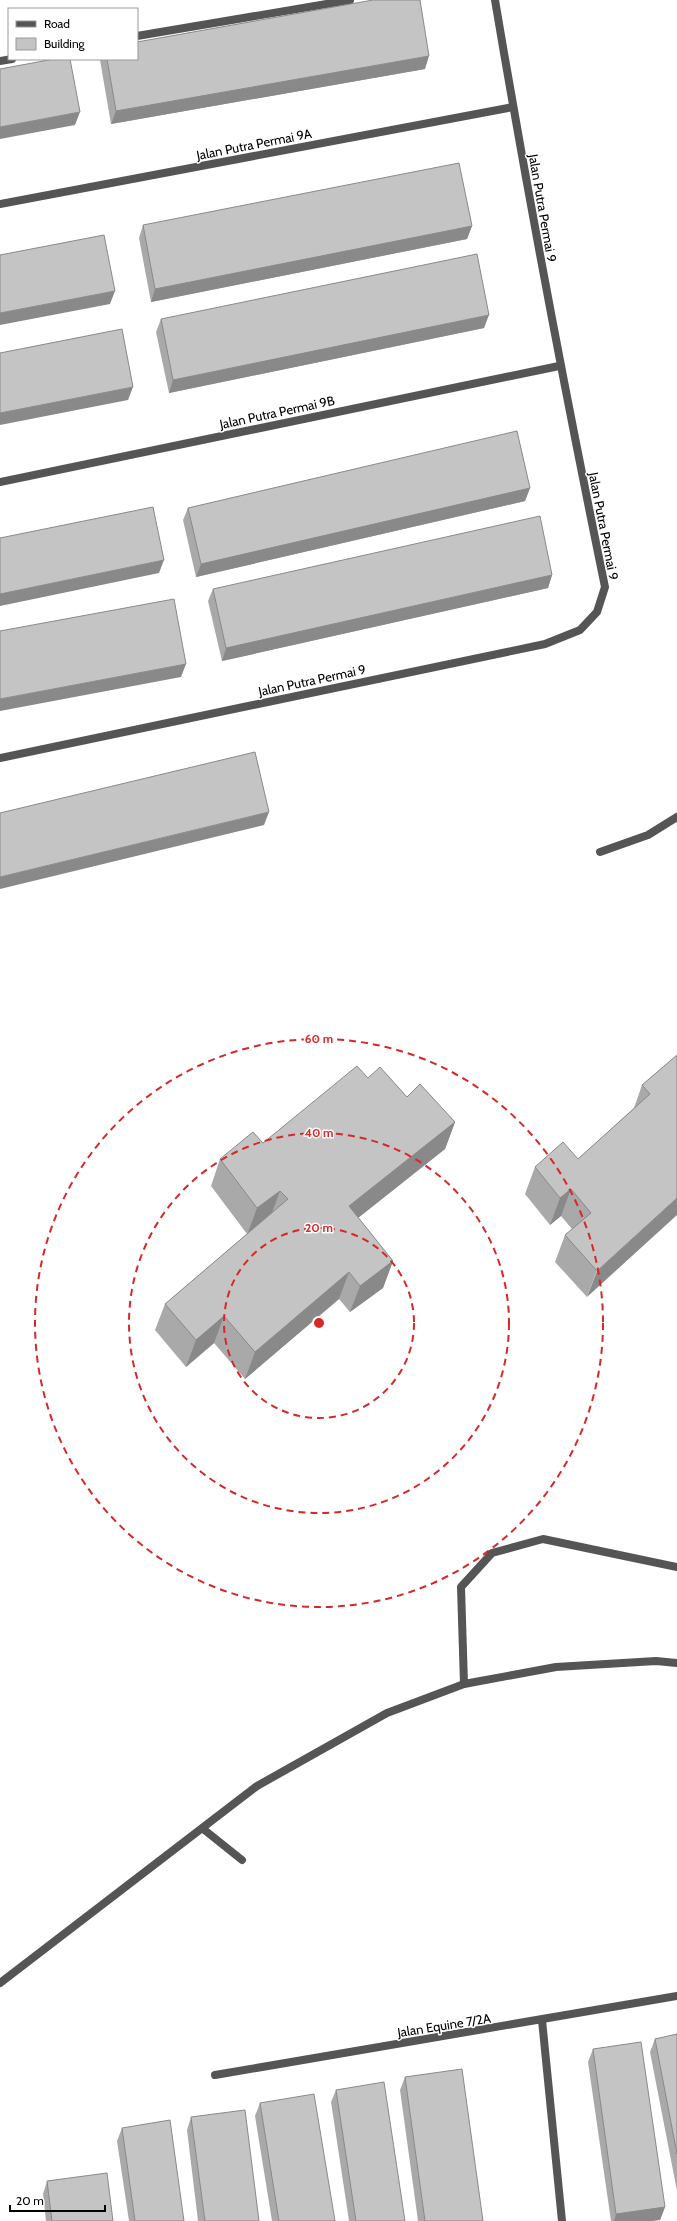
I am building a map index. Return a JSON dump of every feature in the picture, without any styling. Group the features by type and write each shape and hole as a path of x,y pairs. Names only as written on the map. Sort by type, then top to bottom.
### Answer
{"street":[{"path":"138,36 350,0"},
{"name":"Jalan Putra Permai 9","path":"0,758 546,644 580,630 597,612 605,586 559,366 495,0"},
{"name":"Jalan Putra Permai 9A","path":"0,204 513,107"},
{"name":"Jalan Putra Permai 9B","path":"0,482 559,366"},
{"path":"600,852 648,835 677,816"},
{"path":"464,1684 461,1587 492,1553 543,1539 677,1567"},
{"path":"0,1984 257,1786 387,1713 464,1684 556,1667 656,1661 677,1663"},
{"path":"202,1828 242,1860"},
{"name":"Jalan Equine 7/2A","path":"215,2075 677,1996"},
{"path":"542,2020 562,2221"}],"building":[{"path":"373,0 420,0 429,56 116,111 107,60 138,60 138,42"},
{"path":"49,60 70,60 80,112 0,127 0,69"},
{"path":"459,163 472,226 155,289 143,225"},
{"path":"104,235 115,291 0,313 0,255"},
{"path":"477,254 489,315 173,380 161,319"},
{"path":"122,329 133,387 0,413 0,353"},
{"path":"517,431 530,488 201,564 188,508"},
{"path":"153,507 164,560 0,594 0,538"},
{"path":"540,516 552,575 226,648 213,589"},
{"path":"174,599 186,664 0,699 0,631"},
{"path":"255,752 269,812 0,877 0,813"},
{"path":"677,1055 677,1198 597,1271 565,1235 591,1213 571,1189 560,1198 535,1167 563,1142 578,1159 650,1094 642,1085"},
{"path":"357,1066 368,1078 380,1067 407,1097 420,1084 455,1122 349,1206 393,1261 360,1286 349,1272 255,1352 224,1316 196,1340 165,1304 288,1199 280,1191 257,1208 220,1159 253,1132 263,1143"},
{"path":"677,2034 677,2154 655,2039"},
{"path":"641,2042 665,2207 616,2214 593,2049"},
{"path":"462,2069 483,2221 425,2221 405,2077"},
{"path":"384,2082 405,2221 356,2221 336,2090"},
{"path":"314,2094 335,2221 279,2221 260,2103"},
{"path":"245,2110 259,2221 205,2221 191,2117"},
{"path":"170,2120 184,2221 135,2221 122,2128"},
{"path":"107,2173 113,2221 52,2221 47,2181"}]}
